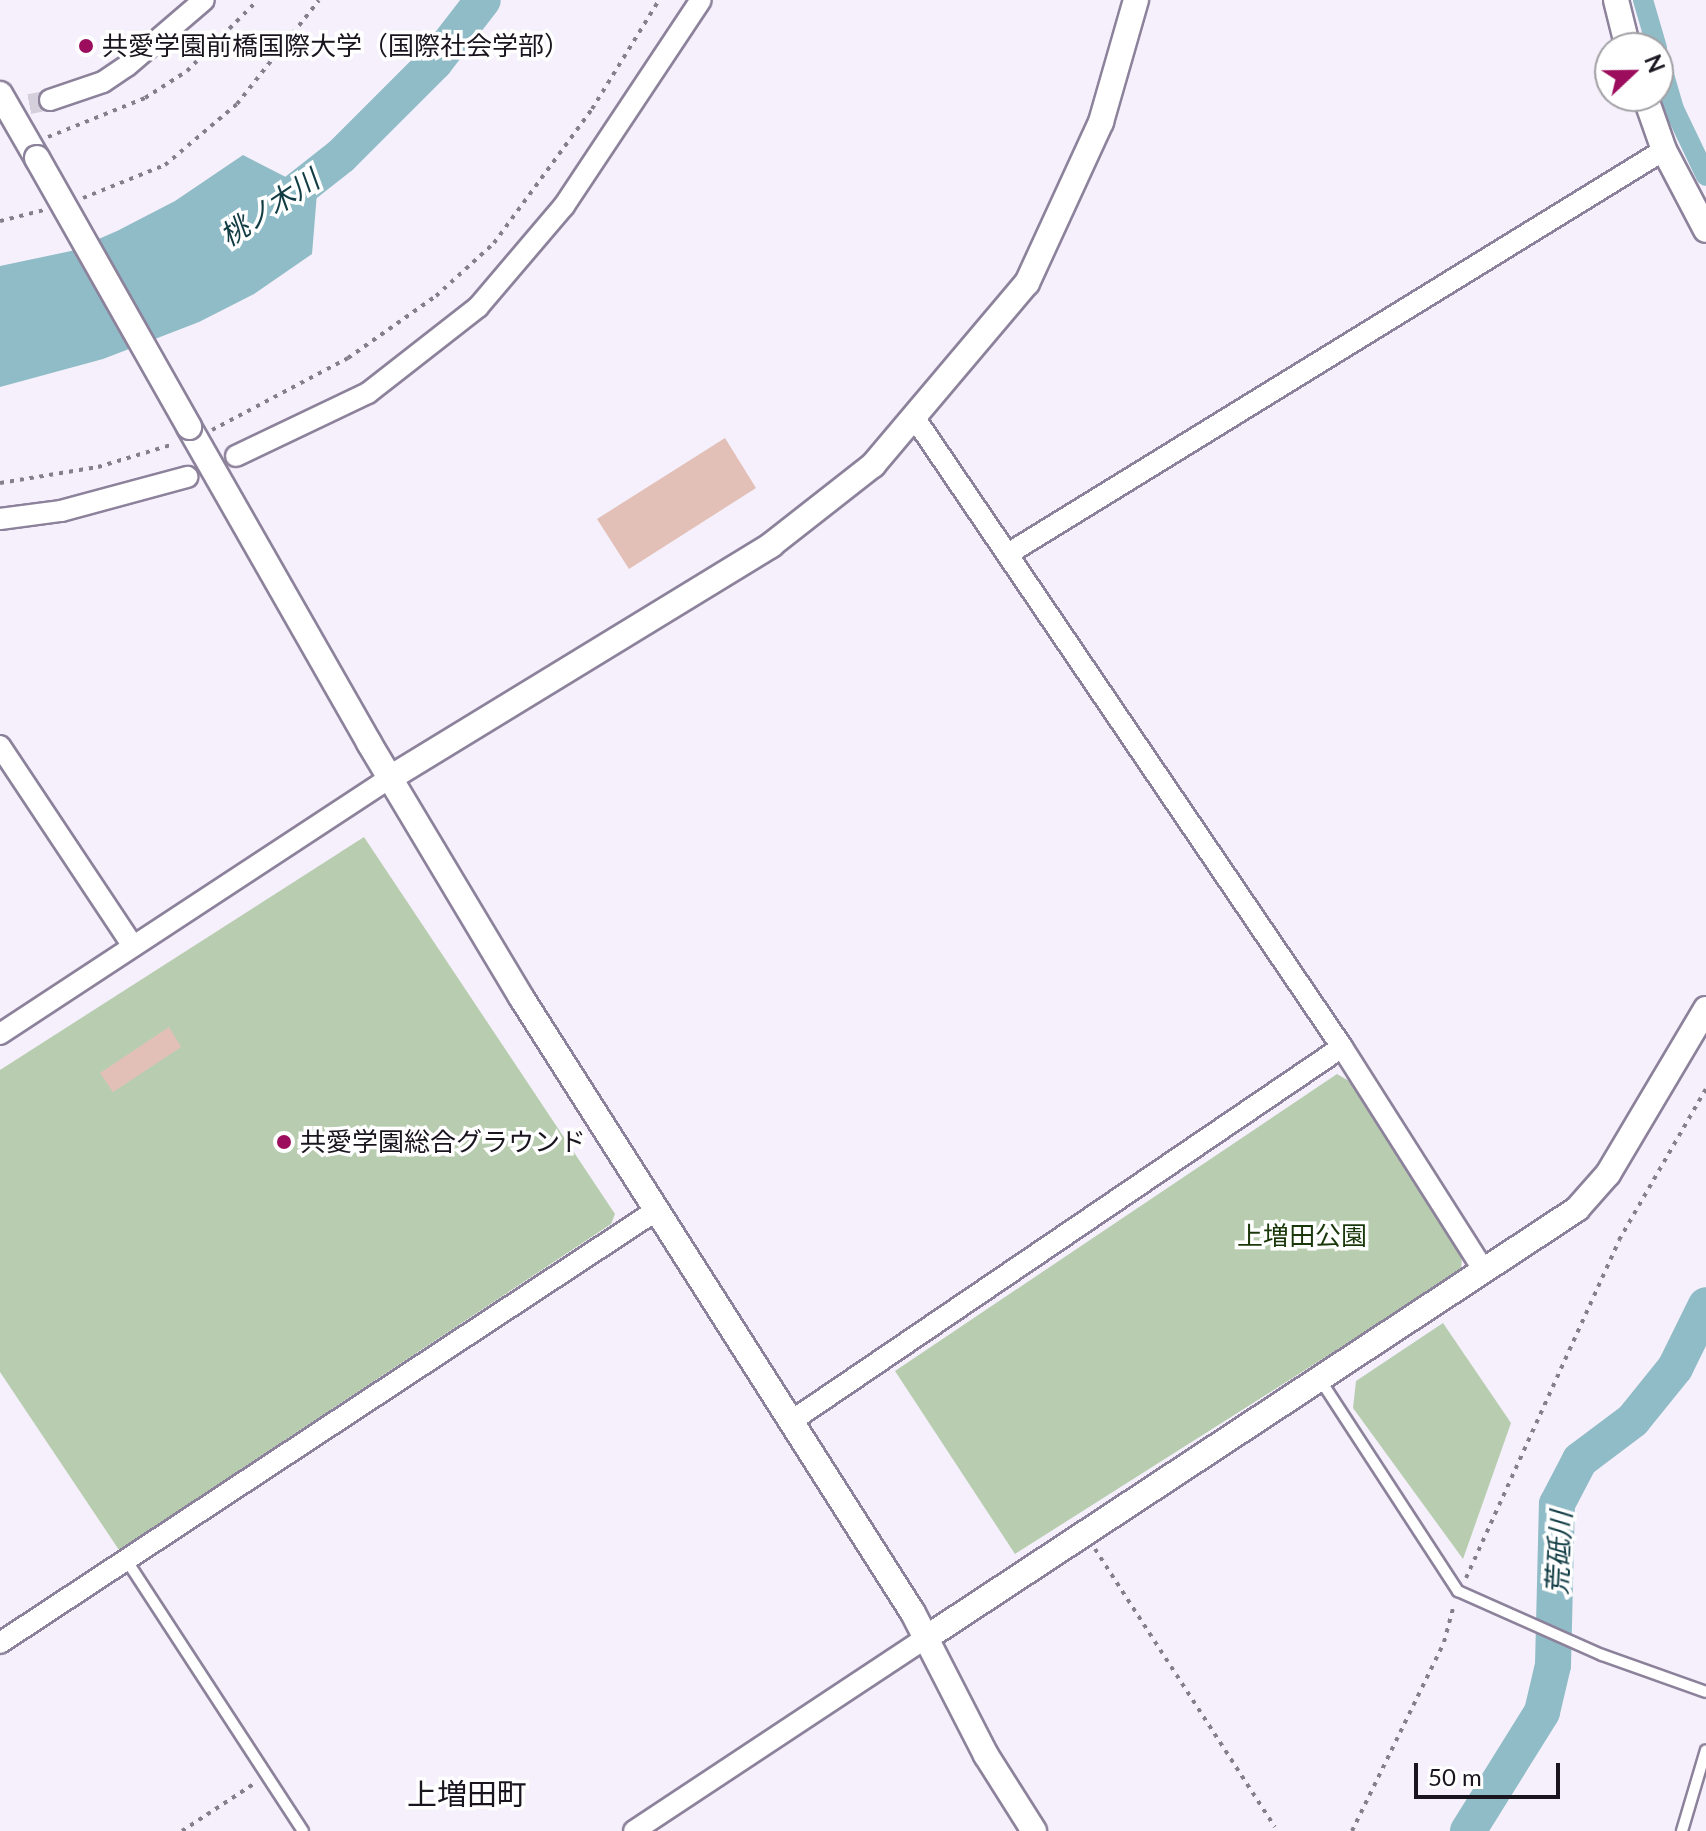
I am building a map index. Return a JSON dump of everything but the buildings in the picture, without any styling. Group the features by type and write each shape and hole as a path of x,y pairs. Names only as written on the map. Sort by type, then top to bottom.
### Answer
{"street":[{"path":"50,100 103,82 127,66 204,0"},
{"path":"236,456 368,393 486,299 564,206 701,0"},
{"path":"0,1034 390,778 771,545 873,465 1027,283 1101,122 1136,0"},
{"path":"1616,0 1624,32"},
{"path":"0,94 390,778 654,1212 926,1638 986,1755 1034,1831"},
{"path":"1651,112 1664,150 1706,230"},
{"path":"1011,552 1664,150"},
{"path":"914,417 1011,552 1342,1047 1484,1271"},
{"path":"0,519 61,511 187,477"},
{"path":"0,746 133,946"},
{"path":"634,1831 1321,1381 1596,1192 1706,1009"},
{"path":"790,1422 1342,1047"},
{"path":"0,1643 654,1212"}],"lane":[{"path":"1321,1381 1462,1594 1602,1655 1706,1692"},
{"path":"127,1561 303,1831"},
{"path":"1682,1831 1706,1750"}],"path":[{"path":"32,150 145,98 215,46 258,0"},
{"path":"80,199 165,165 237,104 319,0"},
{"path":"0,483 98,467 192,433 348,358 436,296 494,243 592,109 659,0"},
{"path":"0,221 50,209"},
{"path":"1352,1831 1444,1642 1462,1594 1619,1240 1706,1089"},
{"path":"1085,1533 1275,1827"},
{"path":"182,1831 267,1775"}],"green space":[{"name":"共愛学園総合グラウンド","path":"364,837 615,1214 611,1224 119,1550 0,1372 0,1070"},
{"name":"上増田公園","path":"1337,1074 1349,1081 1462,1255 1461,1271 1015,1554 895,1371"},
{"path":"1443,1323 1511,1423 1463,1559 1353,1408 1356,1381"}],"water":[{"path":"243,155 317,193 312,254 254,294 199,322 103,359 0,387 0,266 71,251 117,231 175,201"}],"waterway":[{"name":"桃ノ木川","path":"266,215 341,156 435,62 483,0"},
{"path":"1643,0 1652,32"},
{"path":"1674,109 1706,176"},
{"name":"荒砥川","path":"1468,1831 1542,1712 1553,1665 1557,1504 1580,1460 1633,1420 1675,1368 1706,1305"}],"tunnel":[{"path":"0,110 50,100"}],"place":[{"name":"共愛学園前橋国際大学（国際社会学部）","path":"86,46"},
{"name":"共愛学園総合グラウンド","path":"284,1142"}],"district":[{"name":"上増田町","path":"467,1793"}]}
